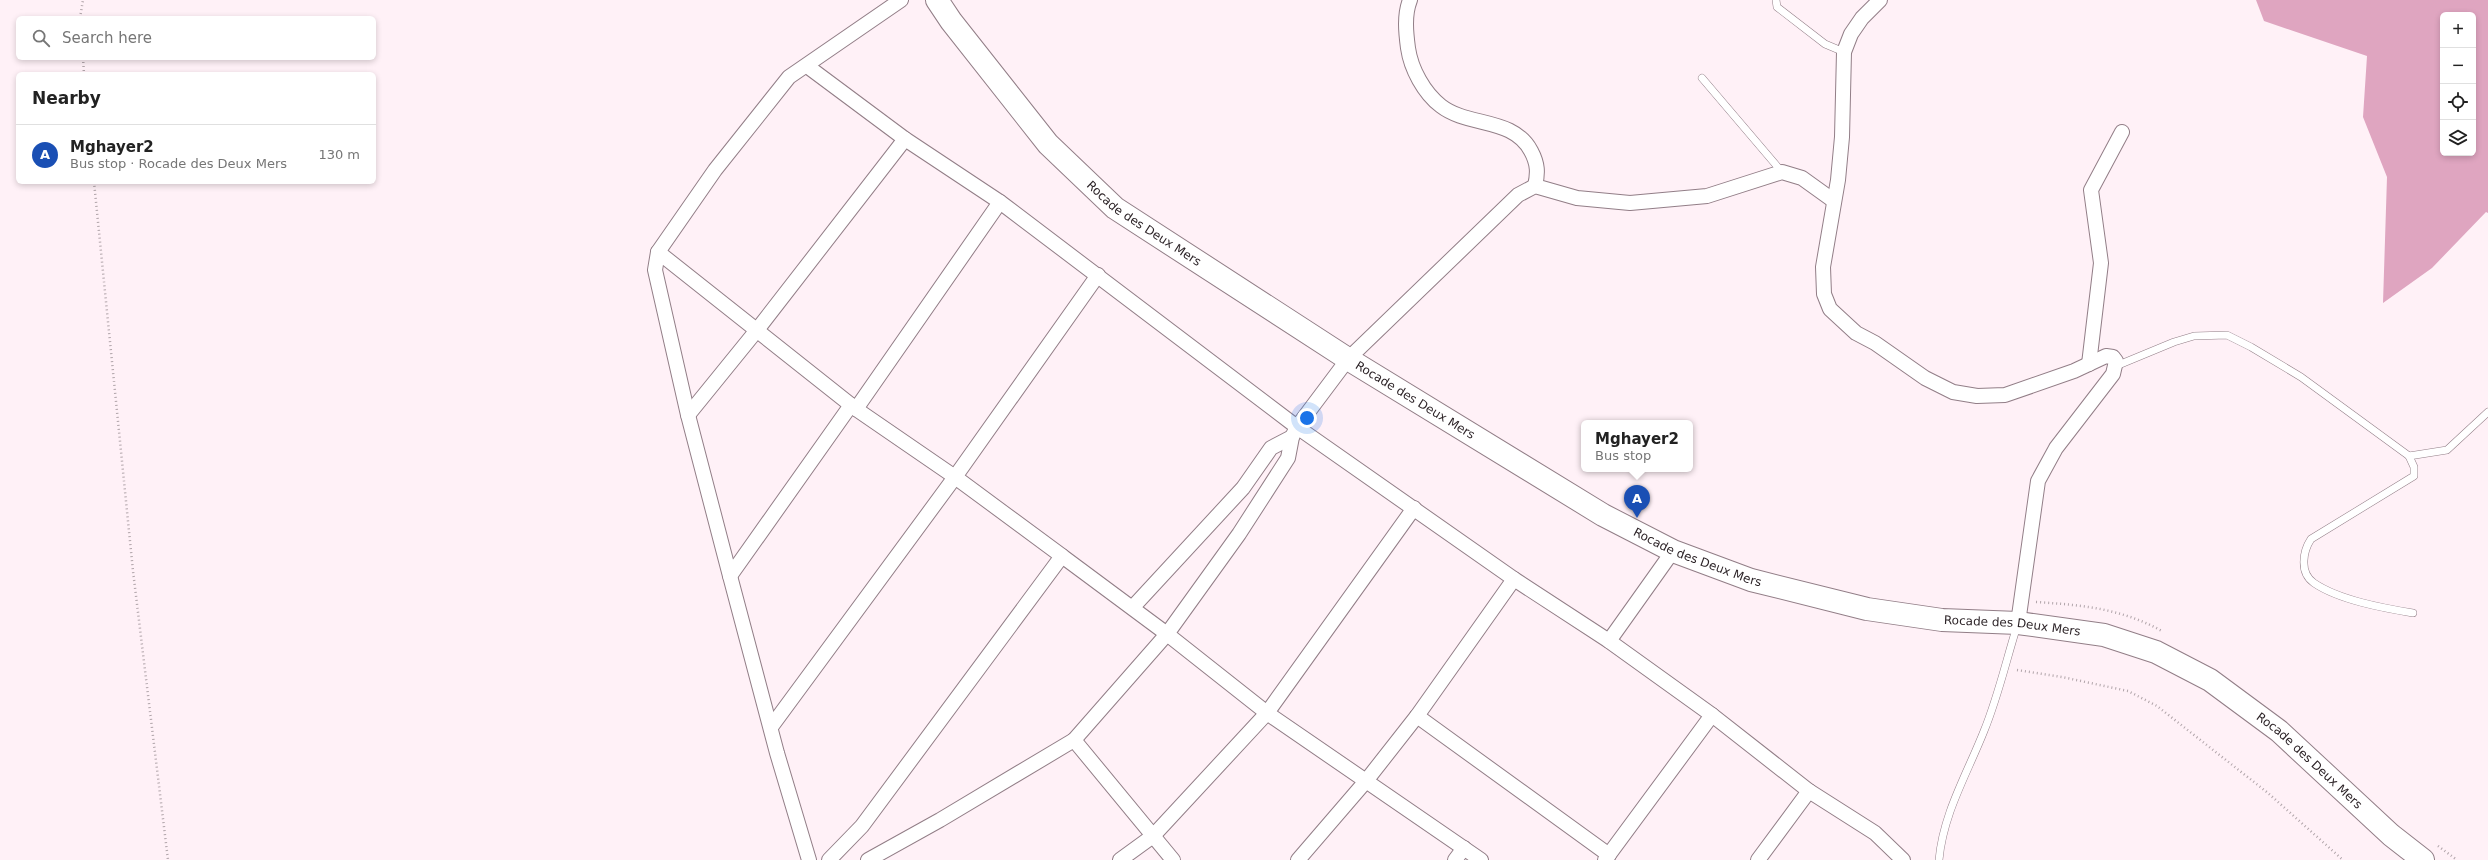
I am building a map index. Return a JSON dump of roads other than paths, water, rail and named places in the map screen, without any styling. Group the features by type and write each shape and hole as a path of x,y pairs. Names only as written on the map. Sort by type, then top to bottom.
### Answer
{"highway":[{"name":"Rocade des Deux Mers","path":"937,0 951,21 1048,144 1115,208 1348,359 1596,511 1673,551 1751,580 1867,609 1942,620 2018,624 2104,635 2156,652 2210,680 2279,731 2391,835 2423,860"}],"street":[{"path":"808,860 777,753 688,415 655,270 658,252 690,205 789,77 901,0"},
{"path":"1410,0 1407,8 1407,37 1411,64 1421,82 1441,106 1459,114 1501,126 1517,134 1527,144 1535,159 1538,173 1535,186"},
{"path":"1880,0 1859,24 1844,52 1842,137 1834,202 1823,267 1824,294 1830,309 1856,333 1875,343 1925,378 1954,392 1977,396 2005,395 2037,385 2106,356 2113,357 2116,366 2113,374 2056,448 2038,481 2018,624"},
{"path":"807,66 905,139 1000,202 1098,275 1295,432 1414,508 1514,579 1609,641 1712,715 1809,791 1875,833 1903,860"},
{"path":"2089,364 2101,264 2091,190 2122,132"},
{"path":"688,415 757,330 905,139"},
{"path":"1133,607 1243,488 1272,448 1295,432 1348,359 1518,195 1535,186 1577,198 1630,203 1707,196 1782,172 1802,178 1834,202"},
{"path":"730,576 1000,202"},
{"path":"658,252 853,407 955,477 1133,607 1267,713 1480,860"},
{"path":"771,727 955,477 1098,275"},
{"path":"868,860 940,820 1074,740 1168,634 1239,534 1288,458 1295,432"},
{"path":"1120,860 1153,836 1267,713 1414,508"},
{"path":"1609,641 1673,551"},
{"path":"829,860 862,826 1062,556"},
{"path":"1298,860 1366,781 1416,716 1514,579"},
{"path":"1416,716 1607,858 1712,715"},
{"path":"1074,740 1173,860"},
{"path":"1758,860 1809,791"},
{"path":"1455,860 1464,848"}],"lane":[{"path":"1776,0 1777,7 1816,38 1844,52"},
{"path":"1702,78 1782,172"},
{"path":"2116,366 2174,342 2194,336 2227,335 2251,347 2301,377 2409,456 2414,467 2414,476 2311,538 2303,556 2307,574 2313,582 2336,594 2388,609 2413,613"},
{"path":"2409,456 2447,450 2488,412"},
{"path":"1939,860 1940,842 1947,818 1985,730 2018,624"}],"place":[{"name":"Mghayer2","path":"1637,518"}]}
